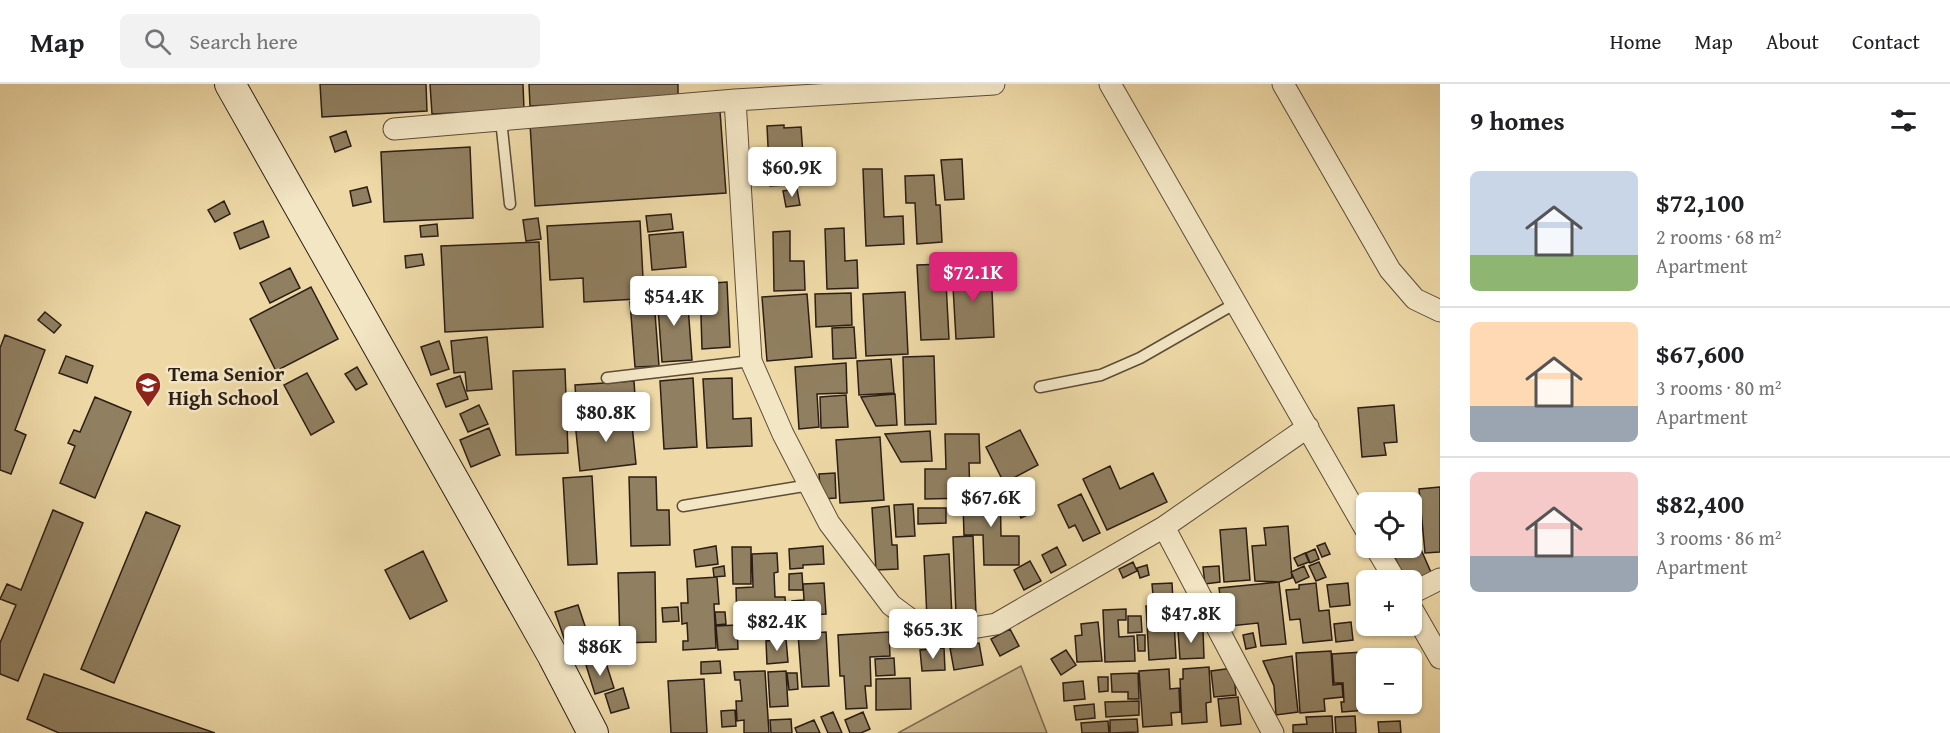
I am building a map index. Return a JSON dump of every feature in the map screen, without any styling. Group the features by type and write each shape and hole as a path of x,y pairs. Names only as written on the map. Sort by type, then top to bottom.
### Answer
{"main road":[{"path":"230,84 548,645 593,733"}],"street":[{"path":"394,129 735,100 994,84"},
{"path":"1110,84 1356,512"},
{"path":"1283,84 1389,270 1415,299 1440,311"},
{"path":"735,100 751,361 783,434 829,523 891,605 914,622 966,629 996,624 1164,527 1308,427"},
{"path":"1164,527 1273,733"},
{"path":"1422,588 1440,579"},
{"path":"1422,626 1440,658"}],"lane":[{"path":"501,120 510,204"},
{"path":"1040,387 1101,375 1140,358 1236,303"},
{"path":"607,378 751,361"},
{"path":"683,506 810,485"}],"shaded area":[{"path":"1021,666 1047,733 898,733"}],"building":[{"path":"320,84 426,84 427,111 322,117"},
{"path":"430,84 523,84 524,110 432,114"},
{"path":"529,84 678,84 678,99 530,106"},
{"path":"720,111 726,193 535,206 530,124"},
{"path":"784,125 784,128 801,127 803,155 785,156 787,185 770,186 767,126"},
{"path":"346,131 351,146 335,152 330,137"},
{"path":"470,147 473,218 384,222 381,152"},
{"path":"962,159 964,199 945,200 941,160"},
{"path":"863,169 882,169 884,217 903,216 904,244 866,246"},
{"path":"934,175 936,205 940,205 942,242 917,244 915,203 906,203 905,176"},
{"path":"367,187 371,202 353,206 350,191"},
{"path":"797,189 800,205 786,207 783,191"},
{"path":"224,201 230,214 215,222 208,210"},
{"path":"671,214 673,229 648,232 646,216"},
{"path":"538,218 541,239 526,241 523,220"},
{"path":"263,221 269,237 240,249 234,233"},
{"path":"640,221 643,278 637,278 637,299 584,302 583,278 550,280 547,226"},
{"path":"437,224 438,236 421,237 420,226"},
{"path":"844,228 845,261 857,260 858,288 827,289 825,229"},
{"path":"790,231 790,261 804,261 805,290 774,291 773,232"},
{"path":"683,232 686,267 652,270 649,235"},
{"path":"539,242 543,327 445,332 441,246"},
{"path":"422,254 424,265 406,268 405,256"},
{"path":"945,264 949,339 921,340 917,265"},
{"path":"290,268 300,288 270,303 260,283"},
{"path":"991,268 994,337 956,339 952,269"},
{"path":"727,282 730,347 702,349 700,284"},
{"path":"311,287 338,339 276,371 250,319"},
{"path":"687,292 692,360 662,362 657,294"},
{"path":"905,292 908,354 866,356 863,294"},
{"path":"851,293 852,325 816,327 815,294"},
{"path":"807,294 812,357 767,361 762,297"},
{"path":"654,300 659,366 635,367 630,302"},
{"path":"45,312 61,325 54,333 38,320"},
{"path":"854,327 856,358 833,359 832,328"},
{"path":"5,335 45,350 15,430 26,435 11,474 0,470 0,348"},
{"path":"487,337 492,389 467,391 465,372 454,373 451,341"},
{"path":"439,341 449,369 431,375 421,347"},
{"path":"66,356 93,366 87,383 59,373"},
{"path":"934,356 936,424 905,425 903,357"},
{"path":"891,359 894,393 859,395 857,361"},
{"path":"846,363 847,393 817,394 819,427 799,429 795,367"},
{"path":"357,367 367,384 356,390 345,374"},
{"path":"565,369 568,453 516,455 513,371"},
{"path":"307,373 334,422 311,435 284,385"},
{"path":"460,376 468,399 446,407 437,384"},
{"path":"693,378 697,447 664,449 660,381"},
{"path":"732,378 733,419 751,418 752,446 707,448 703,379"},
{"path":"634,381 636,411 577,415 575,385"},
{"path":"895,394 897,425 876,426 861,397"},
{"path":"846,395 848,427 821,428 820,397"},
{"path":"95,397 131,412 95,498 60,483 75,446 68,443 74,430 80,432"},
{"path":"479,405 488,424 468,432 460,414"},
{"path":"1394,405 1397,442 1384,443 1386,455 1362,457 1358,408"},
{"path":"631,415 636,464 580,471 575,422"},
{"path":"489,428 500,455 471,467 460,440"},
{"path":"1020,430 1038,465 1004,483 986,447"},
{"path":"930,431 932,461 901,462 885,434"},
{"path":"945,434 979,434 980,463 969,463 970,498 925,499 925,469 946,469"},
{"path":"880,437 884,500 840,503 836,440"},
{"path":"1110,466 1120,489 1153,473 1167,502 1107,530 1083,479"},
{"path":"835,473 836,498 821,499 819,474"},
{"path":"592,476 597,564 568,565 563,478"},
{"path":"629,477 656,477 657,510 669,510 670,545 631,546"},
{"path":"1019,481 1034,512 1021,518 1006,486"},
{"path":"1000,486 1001,536 1019,536 1019,565 984,565 983,535 964,535 963,504 978,504 978,487"},
{"path":"1440,487 1440,552 1425,553 1422,492 1419,492 1419,489"},
{"path":"1081,494 1100,533 1083,541 1075,525 1069,528 1058,505"},
{"path":"913,504 915,536 896,537 894,505"},
{"path":"889,506 892,545 897,545 898,569 876,570 872,508"},
{"path":"918,508 946,508 946,523 918,524"},
{"path":"53,510 83,523 18,681 0,674 0,643 16,605 0,599 7,584 21,590"},
{"path":"146,512 180,526 114,683 81,669"},
{"path":"1288,526 1292,578 1279,582 1255,581 1252,546 1266,545 1264,528"},
{"path":"1246,528 1250,580 1224,582 1220,530"},
{"path":"973,536 976,614 956,615 953,537"},
{"path":"1325,543 1330,554 1322,557 1317,546"},
{"path":"716,546 718,564 696,567 694,550"},
{"path":"823,546 824,564 803,565 803,568 790,569 789,549"},
{"path":"732,547 751,547 751,584 733,584"},
{"path":"1057,547 1066,565 1051,573 1042,555"},
{"path":"1315,549 1319,559 1310,563 1306,553"},
{"path":"423,551 447,601 410,619 385,570"},
{"path":"1422,552 1433,577 1422,582 1422,570 1400,570 1395,558 1422,558"},
{"path":"777,553 778,572 774,573 775,597 785,597 786,616 760,617 760,622 737,623 736,588 753,587 752,554"},
{"path":"1305,553 1309,562 1298,566 1294,558"},
{"path":"949,554 952,617 927,618 924,556"},
{"path":"1030,561 1041,581 1024,590 1014,570"},
{"path":"1133,562 1137,571 1123,578 1119,569"},
{"path":"1319,562 1326,577 1316,581 1309,566"},
{"path":"1147,565 1149,575 1140,578 1137,568"},
{"path":"724,566 725,576 714,577 713,568"},
{"path":"1219,566 1220,582 1205,584 1203,567"},
{"path":"1304,566 1309,577 1296,583 1291,572"},
{"path":"655,572 656,642 620,643 618,573"},
{"path":"802,573 803,590 789,590 789,574"},
{"path":"717,577 719,604 714,604 716,648 683,650 683,641 688,641 687,623 682,624 681,603 688,603 687,579"},
{"path":"1279,582 1286,644 1261,646 1258,623 1230,626 1228,610 1222,610 1219,588"},
{"path":"824,583 826,614 793,616 792,601 804,600 803,584"},
{"path":"1172,583 1176,658 1149,660 1146,606 1154,606 1152,584"},
{"path":"1316,583 1319,611 1329,610 1332,640 1303,643 1300,619 1290,620 1286,590 1299,589 1299,585"},
{"path":"1348,583 1350,605 1330,607 1327,585"},
{"path":"578,605 594,653 572,661 555,612"},
{"path":"678,607 679,621 663,622 662,608"},
{"path":"1126,609 1126,620 1118,620 1119,637 1134,636 1135,661 1105,662 1103,610"},
{"path":"715,612 725,612 726,624 716,625"},
{"path":"1128,616 1141,616 1142,632 1128,633"},
{"path":"1098,622 1102,661 1077,662 1075,636 1082,635 1081,624"},
{"path":"1351,622 1353,640 1336,642 1334,624"},
{"path":"737,625 738,649 718,650 716,626"},
{"path":"1010,629 1019,646 1000,656 991,639"},
{"path":"1203,630 1204,658 1180,659 1178,631"},
{"path":"826,632 829,686 802,687 798,634"},
{"path":"889,632 890,656 870,657 871,686 865,686 867,708 846,709 844,676 840,676 838,635"},
{"path":"1253,633 1256,647 1246,649 1243,635"},
{"path":"1137,635 1145,635 1145,651 1138,651"},
{"path":"786,639 788,662 767,664 766,641"},
{"path":"979,643 983,665 954,670 950,648"},
{"path":"944,648 945,670 922,671 920,650"},
{"path":"1066,650 1076,665 1061,675 1051,659"},
{"path":"1331,651 1333,685 1342,684 1343,697 1324,699 1325,711 1300,713 1296,653"},
{"path":"1356,652 1356,711 1342,712 1343,683 1334,683 1332,654"},
{"path":"1292,656 1298,712 1276,715 1274,686 1263,661"},
{"path":"894,658 895,675 876,676 875,659"},
{"path":"605,660 614,688 595,694 586,665"},
{"path":"720,661 721,673 701,674 701,662"},
{"path":"1209,667 1211,702 1206,703 1207,722 1182,724 1180,679 1183,679 1183,669"},
{"path":"1233,668 1236,695 1214,697 1211,671"},
{"path":"1169,669 1170,689 1179,688 1180,712 1171,713 1172,725 1143,727 1139,671"},
{"path":"765,671 769,733 744,733 744,720 737,721 736,701 742,701 740,680 735,680 734,672"},
{"path":"786,671 788,706 770,707 768,672"},
{"path":"787,673 797,673 798,689 789,690"},
{"path":"1138,673 1139,699 1128,699 1128,692 1112,692 1111,674"},
{"path":"44,674 215,733 59,733 27,719"},
{"path":"1098,677 1108,677 1108,691 1099,692"},
{"path":"910,678 911,709 876,710 876,679"},
{"path":"704,679 707,733 671,733 668,681"},
{"path":"1083,681 1085,699 1064,701 1063,683"},
{"path":"623,688 629,708 611,713 605,694"},
{"path":"1238,697 1241,724 1221,726 1218,699"},
{"path":"1139,701 1139,715 1106,717 1105,702"},
{"path":"1094,704 1095,718 1076,720 1074,706"},
{"path":"735,710 736,726 722,727 721,711"},
{"path":"833,712 842,733 828,733 821,717"},
{"path":"863,712 870,729 861,733 850,733 845,720"},
{"path":"1332,716 1333,733 1293,733 1293,725 1307,724 1306,717"},
{"path":"1355,716 1356,733 1336,733 1335,717"},
{"path":"791,719 792,733 771,733 770,720"},
{"path":"1137,719 1138,732 1110,733 1110,720"},
{"path":"814,720 820,733 797,733 795,728"},
{"path":"1108,721 1109,733 1082,733 1081,723"},
{"path":"1400,721 1401,733 1379,733 1378,722"}],"place":[{"name":"Tema Senior High School","path":"148,408"}]}
